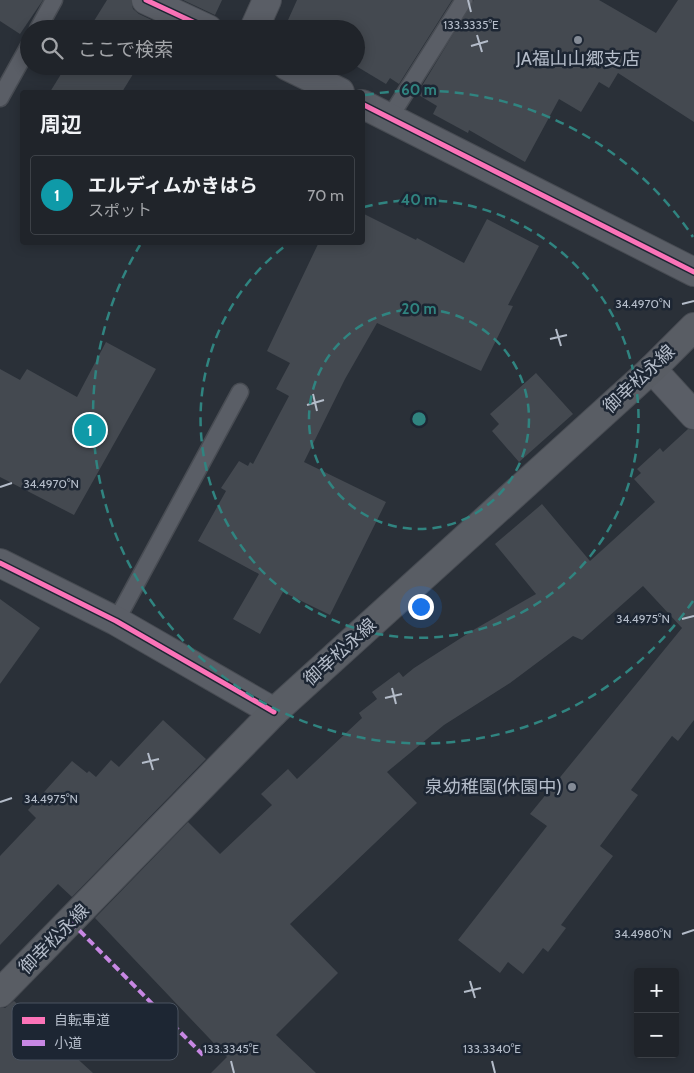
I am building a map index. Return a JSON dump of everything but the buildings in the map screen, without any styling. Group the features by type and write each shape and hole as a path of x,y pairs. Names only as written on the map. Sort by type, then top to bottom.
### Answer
{"main road":[{"name":"御幸松永線","path":"0,993 274,712 652,369 694,327"}],"street":[{"path":"146,0 189,20"},
{"path":"258,20 266,0"},
{"path":"305,75 336,90"},
{"path":"365,105 694,272"},
{"path":"652,369 694,415"},
{"path":"3,571 116,621 274,712"}],"lane":[{"path":"43,20 54,0"},
{"path":"390,117 464,0"},
{"path":"0,98 20,62"},
{"path":"116,621 240,392"}],"marked path":[{"path":"71,922 151,1003"},
{"path":"178,1030 203,1055"}],"cycle path":[{"path":"146,0 189,20"},
{"path":"365,106 694,272"},
{"path":"0,563 116,621 274,712"}],"place":[{"name":"JA福山山郷支店","path":"578,40"},
{"name":"エルディムかきはら","path":"90,430"},
{"name":"泉幼稚園(休園中)","path":"572,787"}]}
